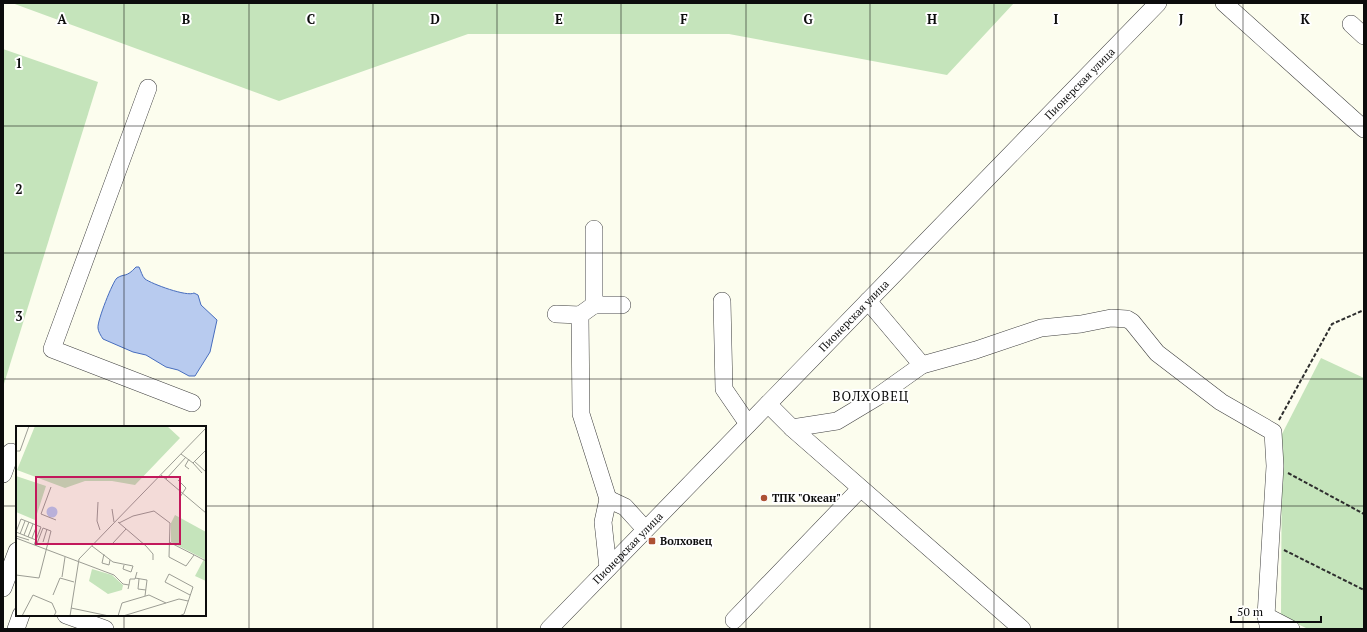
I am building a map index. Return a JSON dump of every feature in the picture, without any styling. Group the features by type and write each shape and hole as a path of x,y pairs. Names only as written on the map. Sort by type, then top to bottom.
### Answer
{"street":[{"name":"Пионерская улица","path":"549,629 1158,3"},
{"path":"1235,6 1364,129"},
{"path":"1351,24 1364,36"},
{"path":"148,88 52,349 192,403"},
{"path":"594,229 594,305"},
{"path":"722,300 724,389 748,424"},
{"path":"868,301 922,365"},
{"path":"556,314 580,315 594,305 622,305"},
{"path":"580,315 581,414 608,499 603,522 608,568"},
{"path":"792,428 837,421 877,397 922,365 976,350 1041,328 1081,324 1112,318 1127,319 1132,322 1157,353 1221,402 1273,432 1275,466 1267,623 1291,629"},
{"path":"768,404 792,428 860,489 1022,629"},
{"path":"3,474 10,452"},
{"path":"734,620 860,489"},
{"path":"608,499 625,507 645,530"},
{"path":"3,588 16,553"},
{"path":"16,629 21,616"},
{"path":"70,616 106,629 112,616"}],"path":[{"path":"1273,432 1332,324 1364,310"},
{"path":"1275,466 1364,514"},
{"path":"1270,544 1364,590"}],"green space":[{"path":"12,3 1014,3 947,75 729,34 468,34 279,101"},
{"path":"3,49 98,82 3,387"},
{"path":"1321,358 1364,378 1364,629 1308,629 1281,616 1282,434"}],"water":[{"path":"136,267 139,267 145,279 155,284 177,292 190,294 194,293 198,295 201,305 217,320 210,352 195,376 189,376 178,370 166,367 146,355 133,352 103,339 98,331 98,324 112,286 117,278 130,273"}],"place":[{"name":"ТПК \"Океан\"","path":"764,498"},
{"name":"Волховец","path":"652,541"}],"district":[{"name":"ВОЛХОВЕЦ","path":"871,396"}]}
